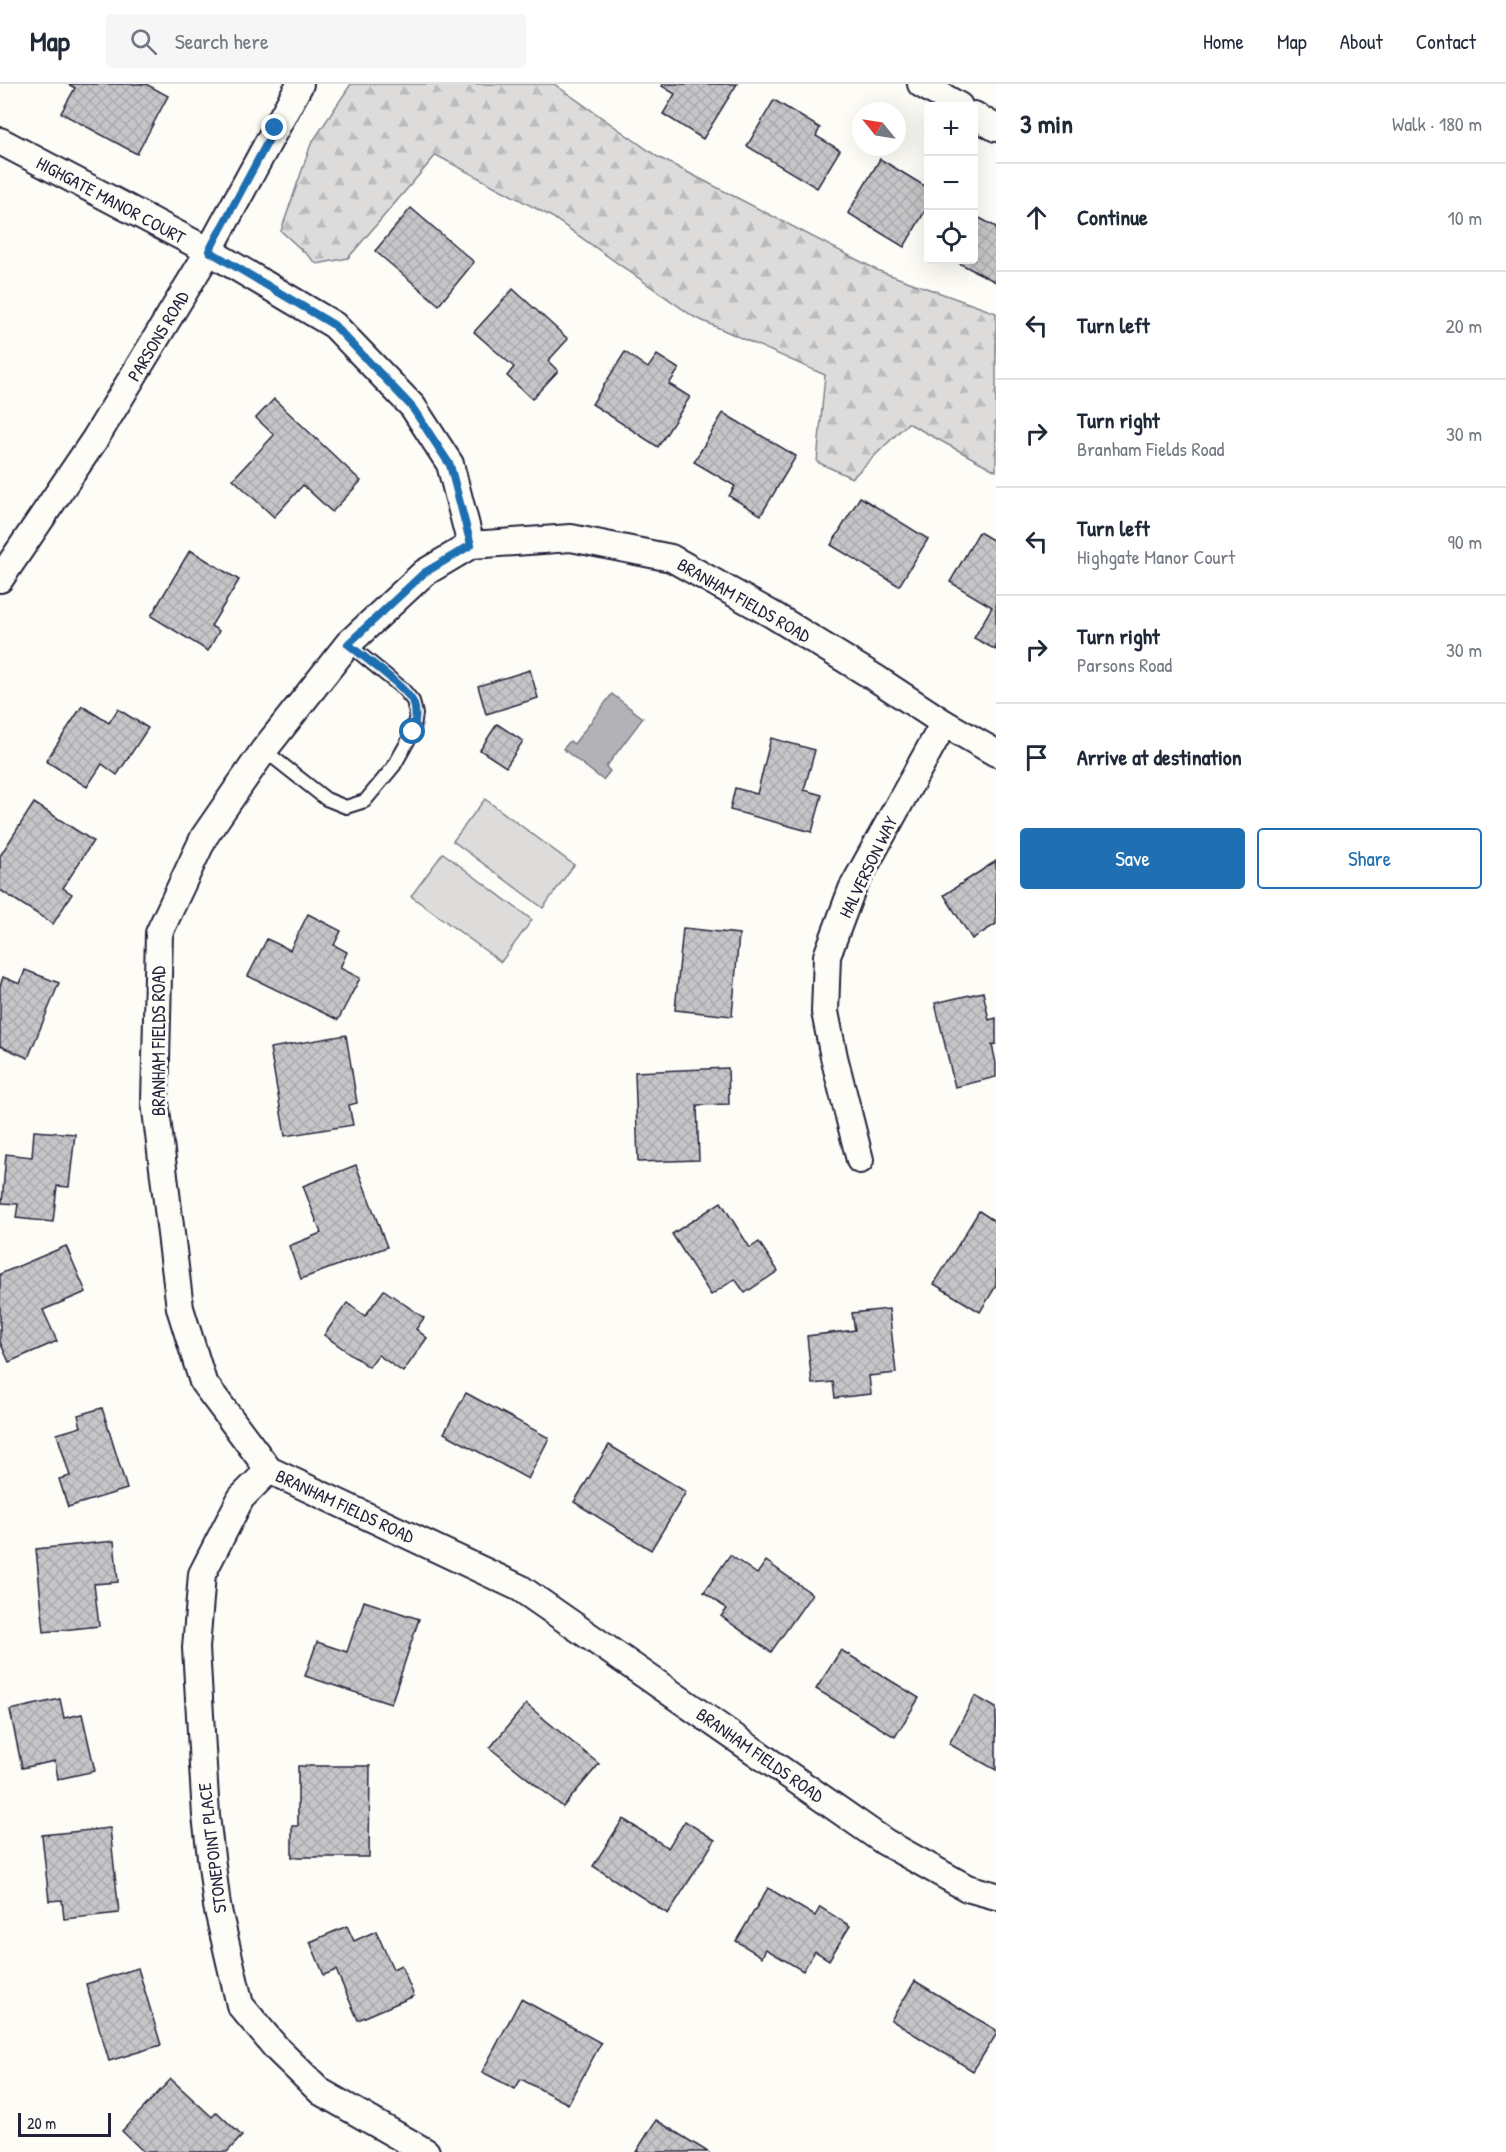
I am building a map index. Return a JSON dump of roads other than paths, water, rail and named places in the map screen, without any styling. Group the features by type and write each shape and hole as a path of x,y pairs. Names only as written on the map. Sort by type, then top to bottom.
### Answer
{"street":[{"name":"PARSONS ROAD","path":"0,579 95,439 209,251 300,84"},
{"path":"921,84 952,102"},
{"path":"978,117 996,128"},
{"name":"HIGHGATE MANOR COURT","path":"0,141 209,251 334,325 412,407 450,465 471,545"},
{"name":"BRANHAM FIELDS ROAD","path":"996,753 944,723 783,621 672,558 571,538 471,545 424,573 348,644 264,750 204,837 159,933 155,1102 180,1308 203,1382 269,1470 520,1588 885,1842 967,1888 996,1896"},
{"name":"HALVERSON WAY","path":"860,1160 825,1011 827,956 852,889 944,723"},
{"name":"STONEPOINT PLACE","path":"269,1470 241,1498 202,1574 196,1648 206,1816 217,1906 240,2005 278,2050 321,2092 426,2152"}],"lane":[{"path":"264,750 326,799 346,807 365,801 394,766 413,732 416,714 413,701 403,689 348,644"}]}
